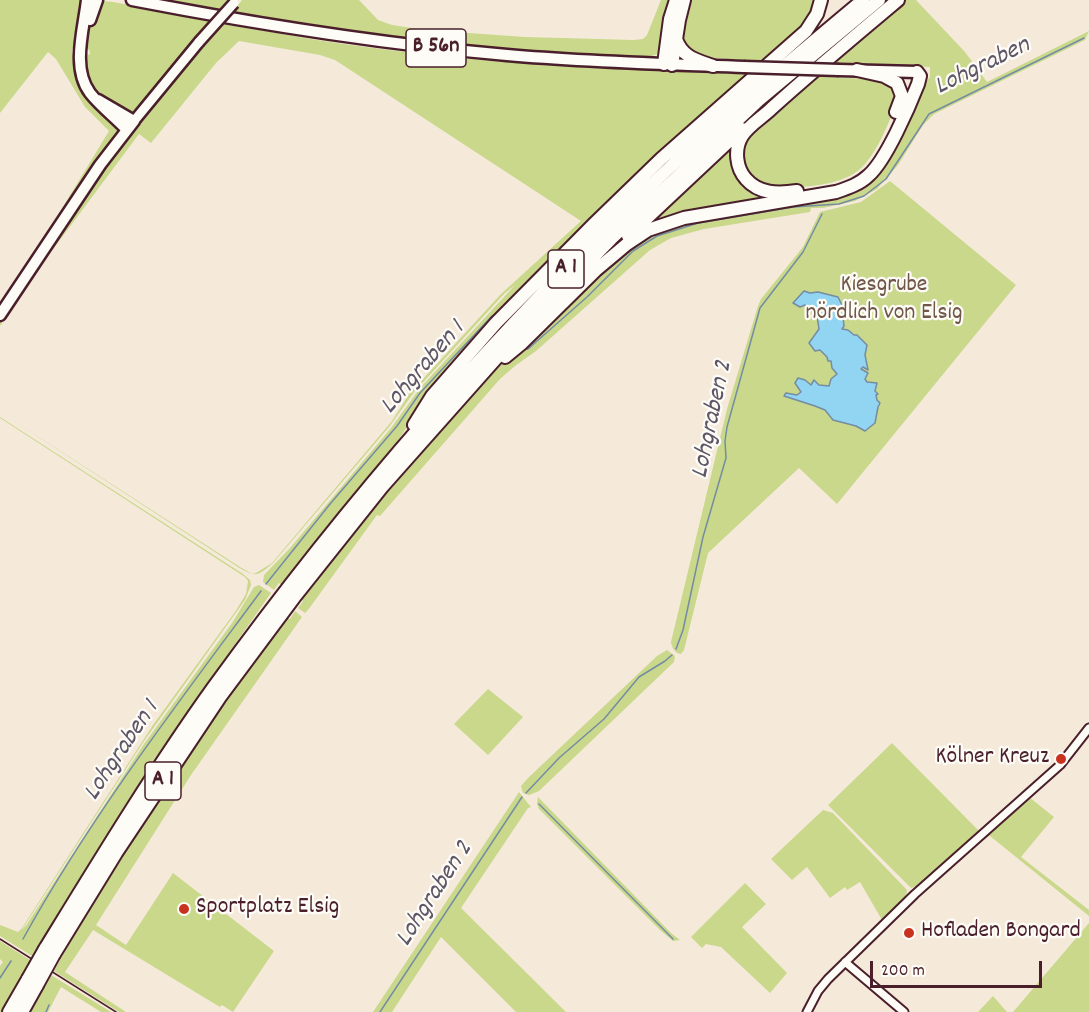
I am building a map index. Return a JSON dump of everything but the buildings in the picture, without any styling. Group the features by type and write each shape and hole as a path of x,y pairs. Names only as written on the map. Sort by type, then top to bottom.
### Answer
{"highway":[{"path":"668,64 670,19 676,0"},
{"path":"668,64 684,0"},
{"path":"392,458 432,396 496,323 661,159 806,31 815,19 821,0"},
{"name":"A 1","path":"9,1012 32,982 110,843 170,751 392,458 511,326 603,231 753,92 863,0"},
{"name":"A 1","path":"292,592 382,487 554,296 759,100 879,0"},
{"path":"478,379 522,343 691,176 743,129 897,0"},
{"path":"676,39 684,54 713,66"},
{"path":"785,95 746,131 740,141 737,160 745,178 756,188 774,192 789,192 846,180 861,172 873,158 899,108 902,96 899,86 890,78 857,70"},
{"path":"596,270 634,238 664,223 836,192 857,184 872,172 883,156 918,84 920,76 917,72"},
{"name":"A 1","path":"22,1012 32,982"}],"main road":[{"path":"87,0 80,58 81,73 87,88 127,130"},
{"path":"83,40 97,0"},
{"name":"B 56n","path":"132,0 248,21 402,44 508,55 744,68 917,72"},
{"path":"0,315 100,165 134,121 98,100"}],"street":[{"path":"134,121 236,1"},
{"path":"807,1012 821,987 845,962 915,894 1060,765 1089,728"},
{"path":"845,962 904,1012"}],"green space":[{"path":"0,0 82,0 76,47 72,49 72,53 75,55 75,63 119,127 0,309 0,304 109,131 85,107 56,59 48,52 0,113"},
{"path":"158,0 231,0 220,11"},
{"path":"242,0 359,0 378,20 392,25 426,30 525,37 634,40 643,39 647,35 661,0 673,0 660,53 647,58 513,50 347,32 232,13"},
{"path":"687,0 818,0 813,17 764,61 746,62 695,57 680,41"},
{"path":"904,0 916,0 965,52 987,82 1089,31 1085,40 934,114 923,125 898,165 877,189 855,201 823,208 811,208 810,212 704,229 671,238 650,250 536,351 500,379 380,516 377,515 308,610 305,613 298,608 303,601 301,599 396,480 490,374 530,340 625,249 661,227 843,195 896,141 930,77 930,67 828,64"},
{"path":"101,1 212,20 131,113 98,93 86,69 84,57 90,54 87,48 88,36"},
{"path":"222,24 393,51 494,61 595,68 747,73 734,85 738,86 423,403 399,439 282,585 279,583 274,590 263,582 264,575 290,548 391,428 420,388 515,285 504,294 415,391 389,427 273,563 264,571 253,574 272,563 392,421 409,394 501,294 581,221 335,60 320,55 239,41 216,63 151,143 139,134 42,264 0,326 0,319 91,186 161,92"},
{"path":"817,75 891,82 898,102 879,142 865,164 844,179 815,186 759,186 741,163 744,138"},
{"path":"912,87 914,89 880,157 866,174 855,182 837,188 678,216 637,233 737,139 735,157 739,174 750,188 758,192 768,195 791,194 839,186 857,179 870,167 884,146"},
{"name":"Kiesgrube nördlich von Elsig","path":"890,181 1016,285 837,504 799,468 708,553 684,650 681,654 674,650 671,642 727,409 761,299 803,247 820,212 861,202"},
{"path":"0,412 240,567 251,573 244,571"},
{"path":"0,417 243,574 250,580 251,585 245,600 144,741 21,931 144,744 232,623 254,587 259,585 271,593 153,761 32,956 0,936 0,925 18,932 22,928 153,725 235,612 246,594 248,581"},
{"path":"295,611 302,617 191,775 96,925 126,945 173,873 274,951 233,1012 222,1005 220,1007 93,930 65,972 126,1012 119,1012 54,971 107,879 164,790 287,617 290,619"},
{"path":"667,650 675,656 674,662 539,791 529,795 523,793 521,786 528,778 657,656"},
{"path":"488,689 523,717 488,755 454,724"},
{"path":"892,743 980,832 923,884 911,888 828,805"},
{"path":"519,792 531,807 528,808 461,908 566,1012 516,1012 441,937 392,1012 373,1012"},
{"path":"538,797 680,940 673,941 661,931 539,809"},
{"path":"1029,797 1054,817 1021,857 1089,910 1089,916 990,836 919,897"},
{"path":"823,810 833,813 907,890 906,898 882,920 860,882 847,890 845,887 830,898 807,867 792,880 771,859"},
{"path":"745,883 766,904 742,927 787,973 770,993 721,947 706,944 702,948 691,937"},
{"path":"1089,923 1089,1012 1013,1012"},
{"path":"0,941 30,960 2,1012 0,1012 0,966 3,962 0,959"},
{"path":"51,975 111,1012 101,1012 61,987 48,1012 29,1012"},
{"path":"993,996 1007,1012 978,1012"}],"water":[{"path":"804,291 838,297 842,305 853,315 843,317 842,329 857,335 867,345 865,355 868,370 863,367 861,369 868,373 865,379 867,382 877,383 875,391 880,403 875,423 865,431 856,426 833,420 825,410 784,396 786,393 797,395 801,392 795,383 798,378 811,385 814,380 819,385 829,386 831,379 837,374 832,368 831,361 828,361 820,350 815,351 809,343 819,329 817,316 805,305 800,307 793,303"}],"waterway":[{"name":"Lohgraben 1","path":"524,349 528,349 587,297 633,251 657,236 698,223 793,207 839,204 864,196 886,179 929,114 1084,38"},
{"name":"Lohgraben 2","path":"676,649 683,630 703,537 726,458 727,427 760,308 803,252 822,214"},
{"name":"Lohgraben 1","path":"266,584 397,426 420,393 494,316"},
{"name":"Lohgraben 1","path":"23,939 49,893 106,804 261,591"},
{"name":"Lohgraben 2","path":"526,793 559,758 604,719 639,677 672,655"},
{"name":"Lohgraben 2","path":"380,1012 522,797"},
{"path":"539,804 673,939"},
{"name":"Lohgraben 1","path":"0,978 11,961"},
{"path":"46,1012 49,1005"}],"railway":[{"path":"0,939 116,1012"}],"place":[{"name":"Kölner Kreuz","path":"1061,759"},
{"name":"Sportplatz Elsig","path":"184,909"},
{"name":"Hofladen Bongard","path":"909,933"}],"water label":[{"name":"Lohgraben","path":"983,68"}]}
